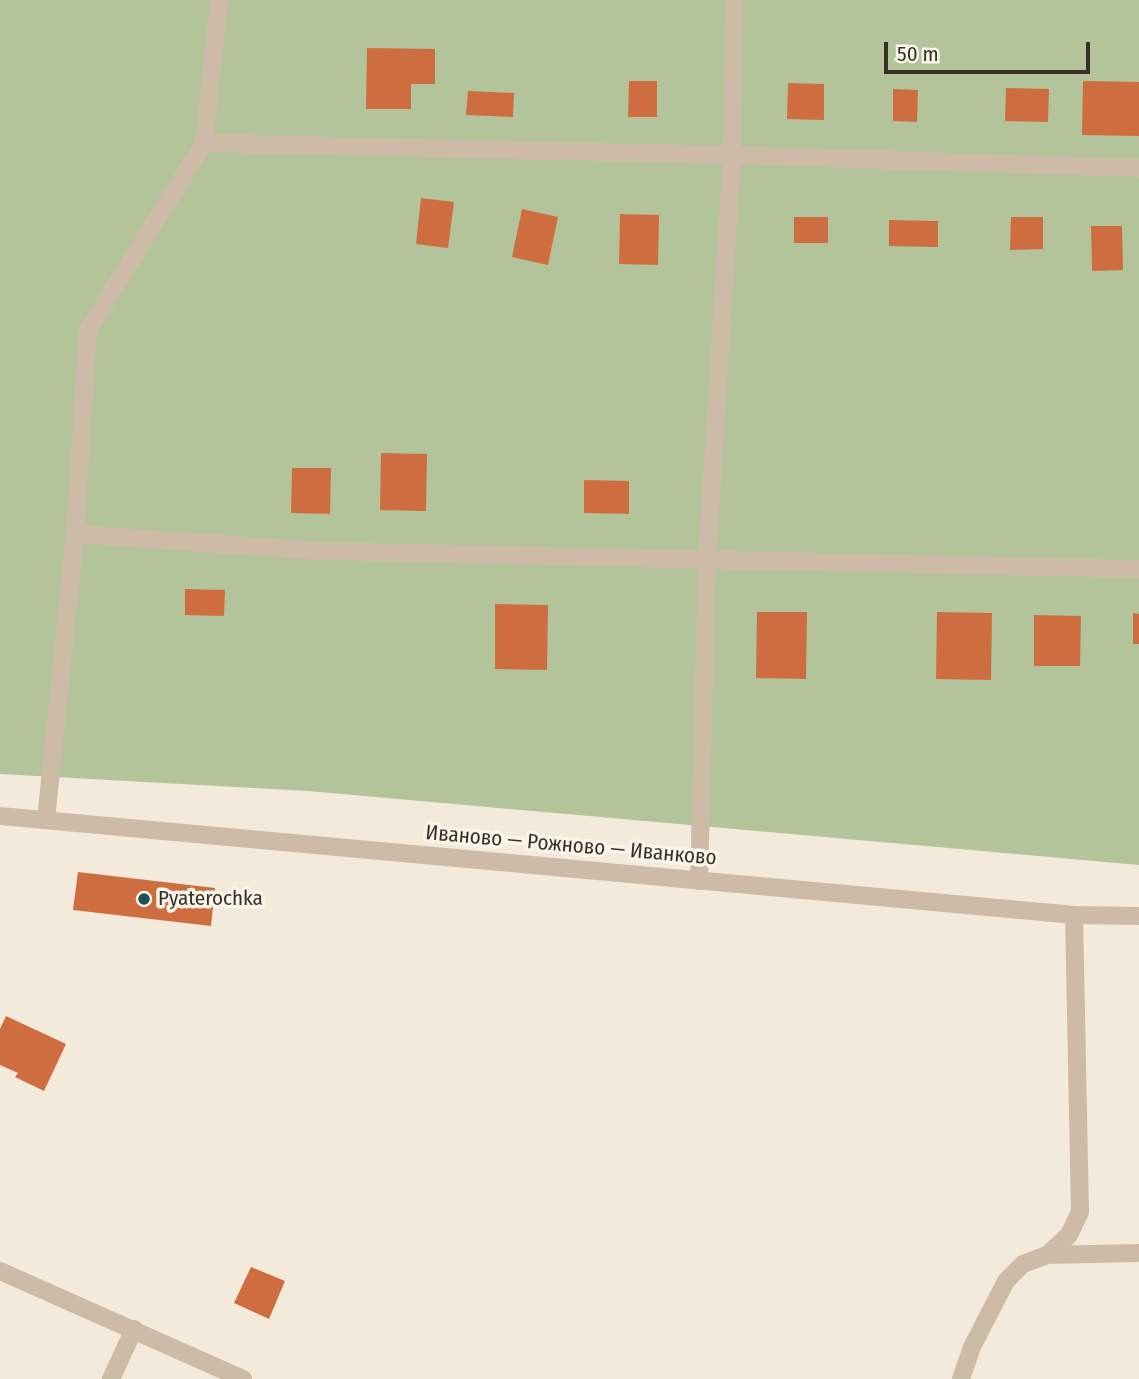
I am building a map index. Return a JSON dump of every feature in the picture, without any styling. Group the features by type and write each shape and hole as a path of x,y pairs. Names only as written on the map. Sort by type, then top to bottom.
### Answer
{"street":[{"path":"46,820 75,534 88,330 204,143 219,0"},
{"path":"699,881 707,560 732,155 734,0"},
{"path":"204,143 732,155 1139,168"},
{"path":"75,534 321,551 1139,569"},
{"name":"Иваново — Рожново — Иванково","path":"0,816 1074,915 1139,916"},
{"path":"1047,1255 1069,1235 1080,1212 1074,915"},
{"path":"961,1379 972,1347 1006,1281 1023,1264 1047,1255 1139,1253"},
{"path":"0,1271 243,1379"},
{"path":"111,1379 134,1329"}],"green space":[{"path":"0,0 1139,0 1139,865 308,791 0,774"}],"building":[{"path":"367,48 435,49 435,84 411,84 411,109 366,109"},
{"path":"629,81 657,81 657,117 628,117"},
{"path":"1083,81 1139,82 1139,136 1082,135"},
{"path":"788,83 824,84 824,120 787,119"},
{"path":"1006,88 1049,89 1048,122 1005,121"},
{"path":"893,89 918,90 917,122 893,121"},
{"path":"468,91 514,93 513,117 466,115"},
{"path":"421,198 454,202 448,248 416,244"},
{"path":"522,209 558,217 548,265 512,257"},
{"path":"620,214 659,215 658,265 619,264"},
{"path":"794,217 828,217 828,243 794,243"},
{"path":"1011,217 1043,217 1043,249 1010,250"},
{"path":"889,220 938,221 938,247 889,246"},
{"path":"1091,226 1122,226 1123,270 1092,271"},
{"path":"381,453 427,454 426,511 380,510"},
{"path":"292,468 331,468 330,514 291,513"},
{"path":"584,480 629,481 629,514 584,513"},
{"path":"185,589 225,590 224,616 185,615"},
{"path":"495,604 548,605 547,670 495,669"},
{"path":"757,612 807,612 806,679 756,678"},
{"path":"937,612 992,613 991,680 936,679"},
{"path":"1133,613 1139,614 1139,644 1133,644"},
{"path":"1034,615 1081,616 1080,666 1034,666"},
{"name":"Pyaterochka","path":"78,872 215,888 211,926 73,910"},
{"path":"6,1016 66,1044 44,1091 15,1077 18,1073 0,1065 0,1029"},
{"path":"251,1267 285,1281 269,1319 234,1303"}],"place":[{"name":"Pyaterochka","path":"144,899"}]}
